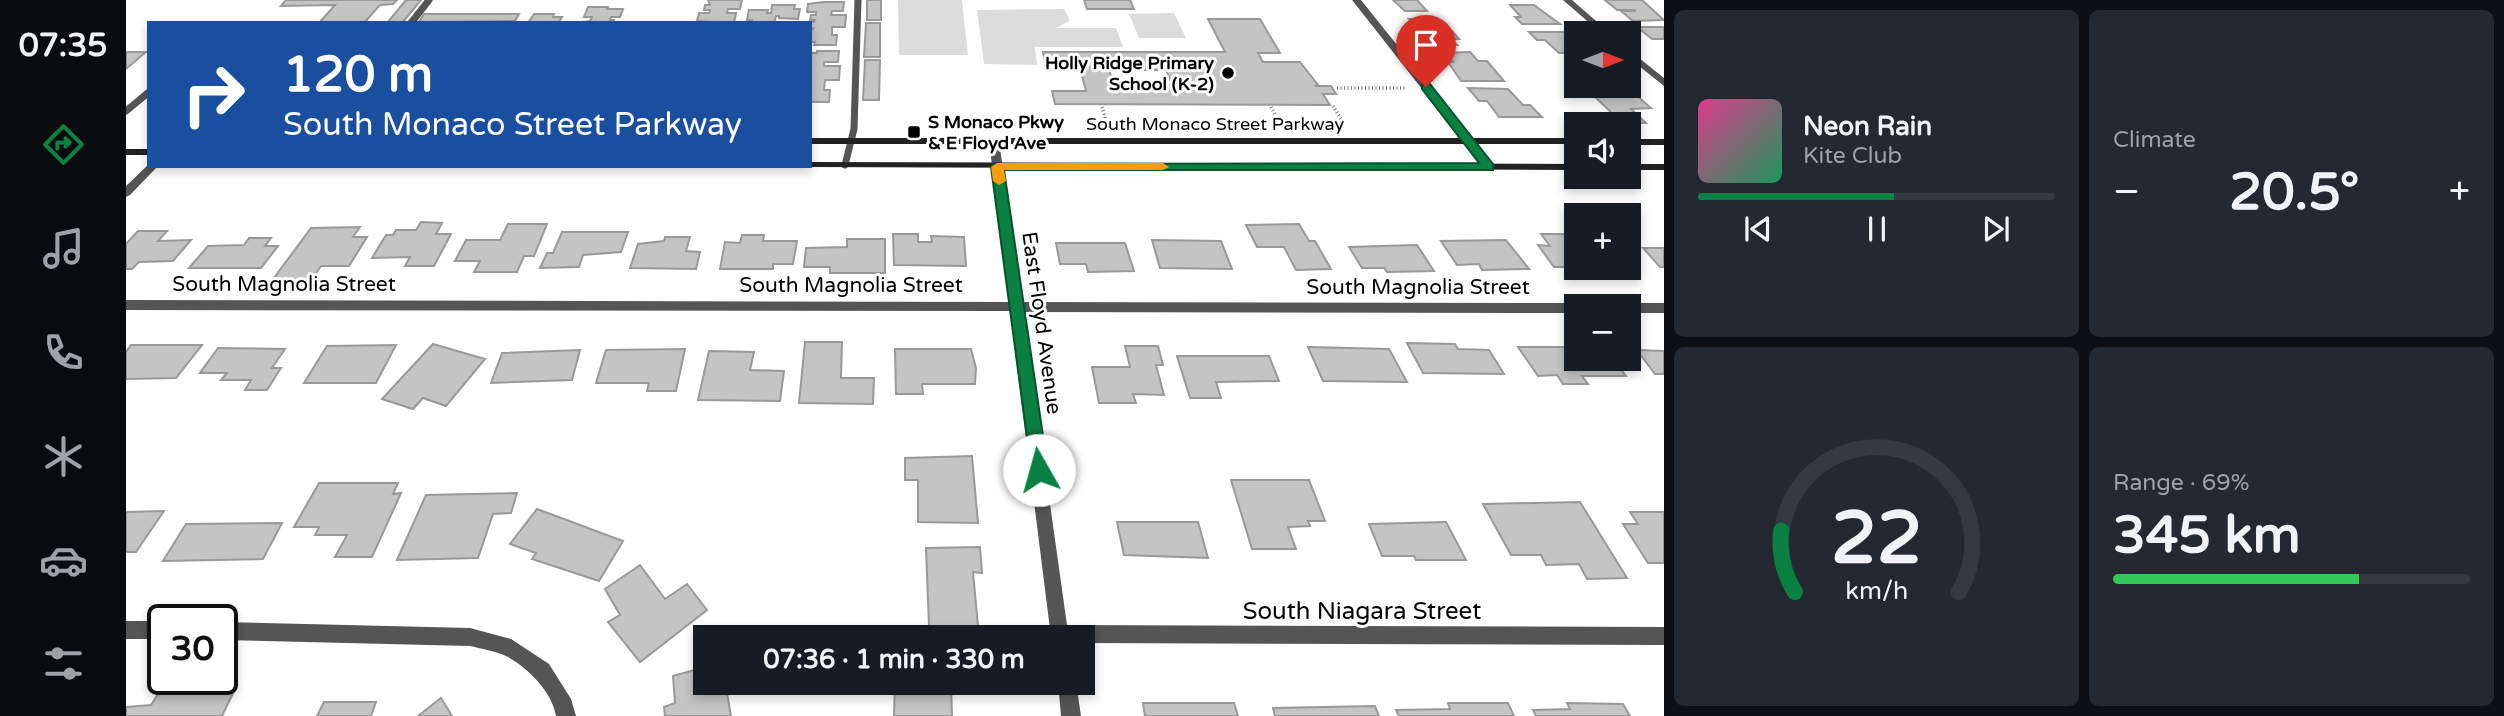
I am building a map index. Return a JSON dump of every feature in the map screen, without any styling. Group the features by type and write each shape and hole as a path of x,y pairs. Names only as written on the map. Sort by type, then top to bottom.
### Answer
{"main road":[{"name":"South Monaco Street Parkway","path":"812,141 1564,141"},
{"path":"1641,142 1664,142"},
{"path":"126,152 147,152"},
{"path":"812,165 1564,167"},
{"path":"1641,167 1664,167"}],"street":[{"path":"1356,0 1489,167"},
{"path":"1567,0 1592,21"},
{"path":"1642,64 1664,83"},
{"name":"East Floyd Avenue","path":"994,141 1059,625"},
{"path":"126,192 151,168"},
{"name":"South Magnolia Street","path":"126,305 1564,308"},
{"path":"1641,308 1664,309"},
{"path":"126,630 147,630"},
{"path":"238,631 470,637 511,648 542,671 564,706 566,716"},
{"name":"South Niagara Street","path":"1095,635 1664,636"},
{"path":"1069,695 1071,716"}],"lane":[{"path":"413,21 429,0"},
{"path":"845,165 854,130 858,0"},
{"path":"126,111 147,94"}],"path":[{"path":"1336,88 1412,88"},
{"path":"1333,106 1348,131"},
{"path":"1102,107 1109,131"},
{"path":"1271,107 1284,131"}],"shaded area":[{"path":"898,0 962,0 968,55 899,55"},
{"path":"1064,9 1070,21 1055,28 1116,28 1123,47 1035,47 1037,65 984,64 977,10"},
{"path":"1174,13 1186,38 1139,38 1129,14"}],"building":[{"path":"286,0 397,0 393,4 380,5 366,21 321,21 335,5 281,6"},
{"path":"406,0 421,0 404,21 389,21"},
{"path":"708,0 742,0 740,9 728,9 727,13 736,13 734,21 697,21 699,13 709,13 710,10 704,10 705,5 710,5"},
{"path":"867,0 881,0 881,20 867,20"},
{"path":"1084,0 1130,0 1134,9 1087,9"},
{"path":"1393,0 1417,0 1427,11 1405,11"},
{"path":"1605,0 1642,0 1664,20 1633,21 1621,11 1636,11 1617,10"},
{"path":"844,2 843,11 832,11 831,15 846,15 845,27 832,27 832,35 837,35 836,45 814,45 812,22 815,20 810,20 811,15 816,15 816,12 807,12 808,4"},
{"path":"772,5 795,5 794,9 800,9 798,19 776,16 775,21 747,20 749,10 768,10 767,13 771,13"},
{"path":"1510,5 1534,5 1560,24 1522,24 1515,17 1521,17"},
{"path":"588,7 623,9 620,17 611,17 610,20 614,21 590,21 592,17 584,17"},
{"path":"424,14 519,14 515,21 420,21"},
{"path":"534,14 554,14 553,17 562,17 559,21 529,21"},
{"path":"1208,19 1260,19 1280,53 1258,53 1263,62 1300,62 1318,85 1315,86 1331,86 1336,94 1323,94 1330,105 1055,104 1052,91 1086,91 1079,64 1045,64 1043,52 1225,52","holes":["1109,70 1166,70 1172,85 1114,85"]},
{"path":"1409,19 1436,19 1444,31 1452,31 1459,39 1451,39 1457,45 1435,45"},
{"path":"866,23 880,23 880,57 864,57"},
{"path":"1642,27 1664,27 1664,39 1652,39 1642,31"},
{"path":"1529,32 1564,32 1564,53 1559,53 1545,40 1537,40"},
{"path":"839,51 838,62 824,62 824,66 840,66 839,80 825,80 824,90 830,90 829,102 812,102 812,53"},
{"path":"126,52 146,52 126,69"},
{"path":"1470,52 1478,61 1487,61 1504,81 1461,81 1448,62 1453,62 1444,53"},
{"path":"865,60 880,60 879,100 863,100"},
{"path":"1468,88 1508,89 1523,105 1530,105 1542,117 1499,117 1487,101 1479,101"},
{"path":"1596,98 1640,98 1651,108 1631,109 1634,112 1611,112"},
{"path":"421,222 442,223 436,234 451,234 434,266 405,266 410,257 372,258 386,235 393,235 396,230 416,230"},
{"path":"508,224 547,224 534,256 524,256 517,272 474,272 480,261 455,261 466,240 500,240"},
{"path":"1299,224 1309,241 1315,241 1331,269 1296,270 1284,247 1257,247 1246,225"},
{"path":"360,227 353,237 367,237 349,266 321,266 307,286 268,286 311,228"},
{"path":"138,231 167,231 158,241 191,240 173,261 139,262 132,269 126,269 126,244"},
{"path":"562,232 628,232 621,252 583,255 579,267 540,268 547,253 553,253"},
{"path":"893,234 918,234 918,242 932,242 931,236 964,237 966,266 894,265"},
{"path":"1541,234 1564,234 1564,267 1554,267 1538,245 1550,246"},
{"path":"742,235 764,235 763,241 797,241 793,264 773,264 773,269 720,269 725,242 740,243"},
{"path":"665,237 690,237 686,251 700,252 696,269 630,268 638,244 664,241"},
{"path":"249,238 271,238 265,246 278,246 261,268 189,268 208,246 244,245"},
{"path":"847,239 885,239 885,273 830,273 830,267 804,267 806,248 847,247"},
{"path":"1152,240 1221,241 1232,269 1160,268"},
{"path":"1506,240 1529,269 1482,270 1479,264 1457,265 1441,241"},
{"path":"1056,243 1125,243 1134,271 1088,272 1086,264 1060,264"},
{"path":"1417,245 1434,271 1387,272 1384,268 1362,268 1349,247"},
{"path":"1643,248 1664,248 1664,267 1660,267"},
{"path":"805,342 842,342 841,378 874,378 873,404 799,403"},
{"path":"1407,343 1455,344 1458,349 1489,350 1504,374 1423,373"},
{"path":"433,344 485,359 446,406 423,398 413,409 382,399"},
{"path":"131,345 202,345 176,378 126,379 126,352"},
{"path":"396,345 376,383 304,383 327,346"},
{"path":"1125,346 1158,346 1163,365 1156,365 1164,395 1133,394 1136,403 1099,403 1092,367 1130,367"},
{"path":"1308,347 1389,349 1407,382 1323,381"},
{"path":"1518,347 1564,347 1564,371 1622,371 1626,376 1582,376 1588,384 1563,384 1557,375 1538,376"},
{"path":"218,348 285,349 272,368 281,368 267,390 245,390 251,380 221,380 227,373 200,373"},
{"path":"685,349 676,391 647,391 649,383 596,383 606,350"},
{"path":"895,349 971,349 976,368 975,384 922,384 923,394 896,394"},
{"path":"580,350 572,380 491,383 502,353"},
{"path":"1641,350 1664,351 1664,374 1655,374 1641,355"},
{"path":"709,351 754,352 750,370 784,371 780,401 698,400"},
{"path":"1177,356 1269,356 1279,381 1216,382 1221,398 1190,398"},
{"path":"972,456 978,523 918,522 918,480 905,480 905,458"},
{"path":"1231,480 1309,480 1325,521 1308,521 1310,526 1288,527 1296,549 1252,549"},
{"path":"319,483 398,483 393,494 401,493 372,557 335,557 347,535 315,535 319,527 294,527"},
{"path":"517,493 511,513 493,514 478,558 397,560 426,495"},
{"path":"1580,502 1627,578 1587,579 1579,564 1546,565 1541,555 1511,555 1483,504"},
{"path":"537,509 623,541 599,581 532,559 536,553 510,544"},
{"path":"164,511 136,552 126,552 126,512"},
{"path":"1630,512 1664,512 1664,563 1648,563 1623,524 1638,524"},
{"path":"1117,522 1198,522 1208,558 1124,555"},
{"path":"1446,522 1466,560 1416,560 1414,556 1382,556 1369,524"},
{"path":"282,523 263,559 163,561 186,524"},
{"path":"980,547 982,573 973,572 978,625 929,625 926,548"},
{"path":"640,565 665,599 687,584 707,610 640,662 608,622 620,615 605,589"},
{"path":"693,670 693,695 727,695 731,716 665,716 664,707 675,703 673,676"},
{"path":"157,695 232,695 222,716 126,716 126,707 151,705"},
{"path":"895,695 951,695 952,716 894,716"},
{"path":"441,698 452,716 418,716"},
{"path":"324,702 376,702 371,716 317,716"},
{"path":"1143,703 1234,703 1238,716 1145,716"},
{"path":"1448,703 1508,703 1514,716 1399,716 1396,710 1450,709"},
{"path":"1567,703 1623,704 1630,716 1536,716 1533,710 1570,709"},
{"path":"1375,706 1379,716 1275,716 1273,708"}],"slow traffic":[{"path":"999,181 997,167 1163,167"}],"place":[{"name":"Holly Ridge Primary School (K-2)","path":"1228,73"},
{"name":"S Monaco Pkwy & E Floyd Ave","path":"914,132"}],"route":[{"path":"1039,470 997,167 1489,167 1426,87"}]}
